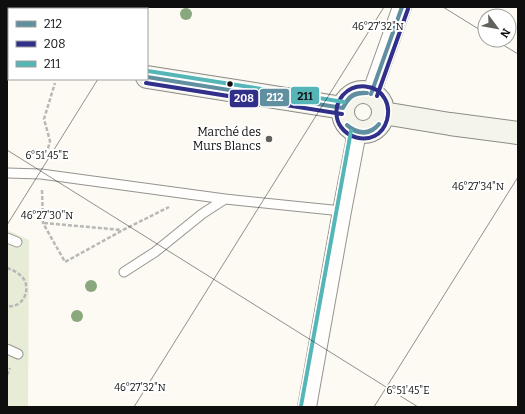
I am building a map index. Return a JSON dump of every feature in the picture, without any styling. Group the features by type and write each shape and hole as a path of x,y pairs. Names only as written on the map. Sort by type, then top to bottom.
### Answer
{"street":[{"path":"371,94 402,7"},
{"path":"148,77 343,108"},
{"path":"364,92 371,94 378,98 382,105 382,120 372,131 364,133 352,130 347,126 342,114 345,102 350,96 357,93 364,92"},
{"path":"383,113 518,133"},
{"path":"307,407 357,132"}],"lane":[{"path":"7,173 41,174 342,212"},
{"path":"124,272 155,252 202,214 225,198"},
{"path":"7,238 17,242"},
{"path":"7,349 18,354"}],"path":[{"path":"43,223 123,230"},
{"path":"7,268 16,272 23,279 26,290 22,301 10,307 7,306"}],"green space":[{"path":"7,230 29,240 28,407 7,407"}],"transit line":[{"name":"212","path":"371,94 402,7"},
{"name":"208","path":"377,96 408,9"},
{"name":"211","path":"148,71 344,102"},
{"name":"212","path":"148,77 343,108"},
{"name":"208","path":"146,83 342,114"},
{"name":"208","path":"337,106 342,96 348,91 354,88 366,86 377,90 385,99 388,109 387,120 382,130 375,136 356,138 348,134 341,127 337,118 337,107"},
{"name":"212","path":"343,108 347,100 355,94 367,93"},
{"name":"212","path":"343,108 352,96 367,93"},
{"name":"212","path":"347,125 359,132 367,132 379,124"},
{"name":"212","path":"347,125 355,131 363,133 372,131 379,124"},
{"name":"211","path":"301,406 351,131"}],"place":[{"name":"Marché des Murs Blancs","path":"269,139"}]}
